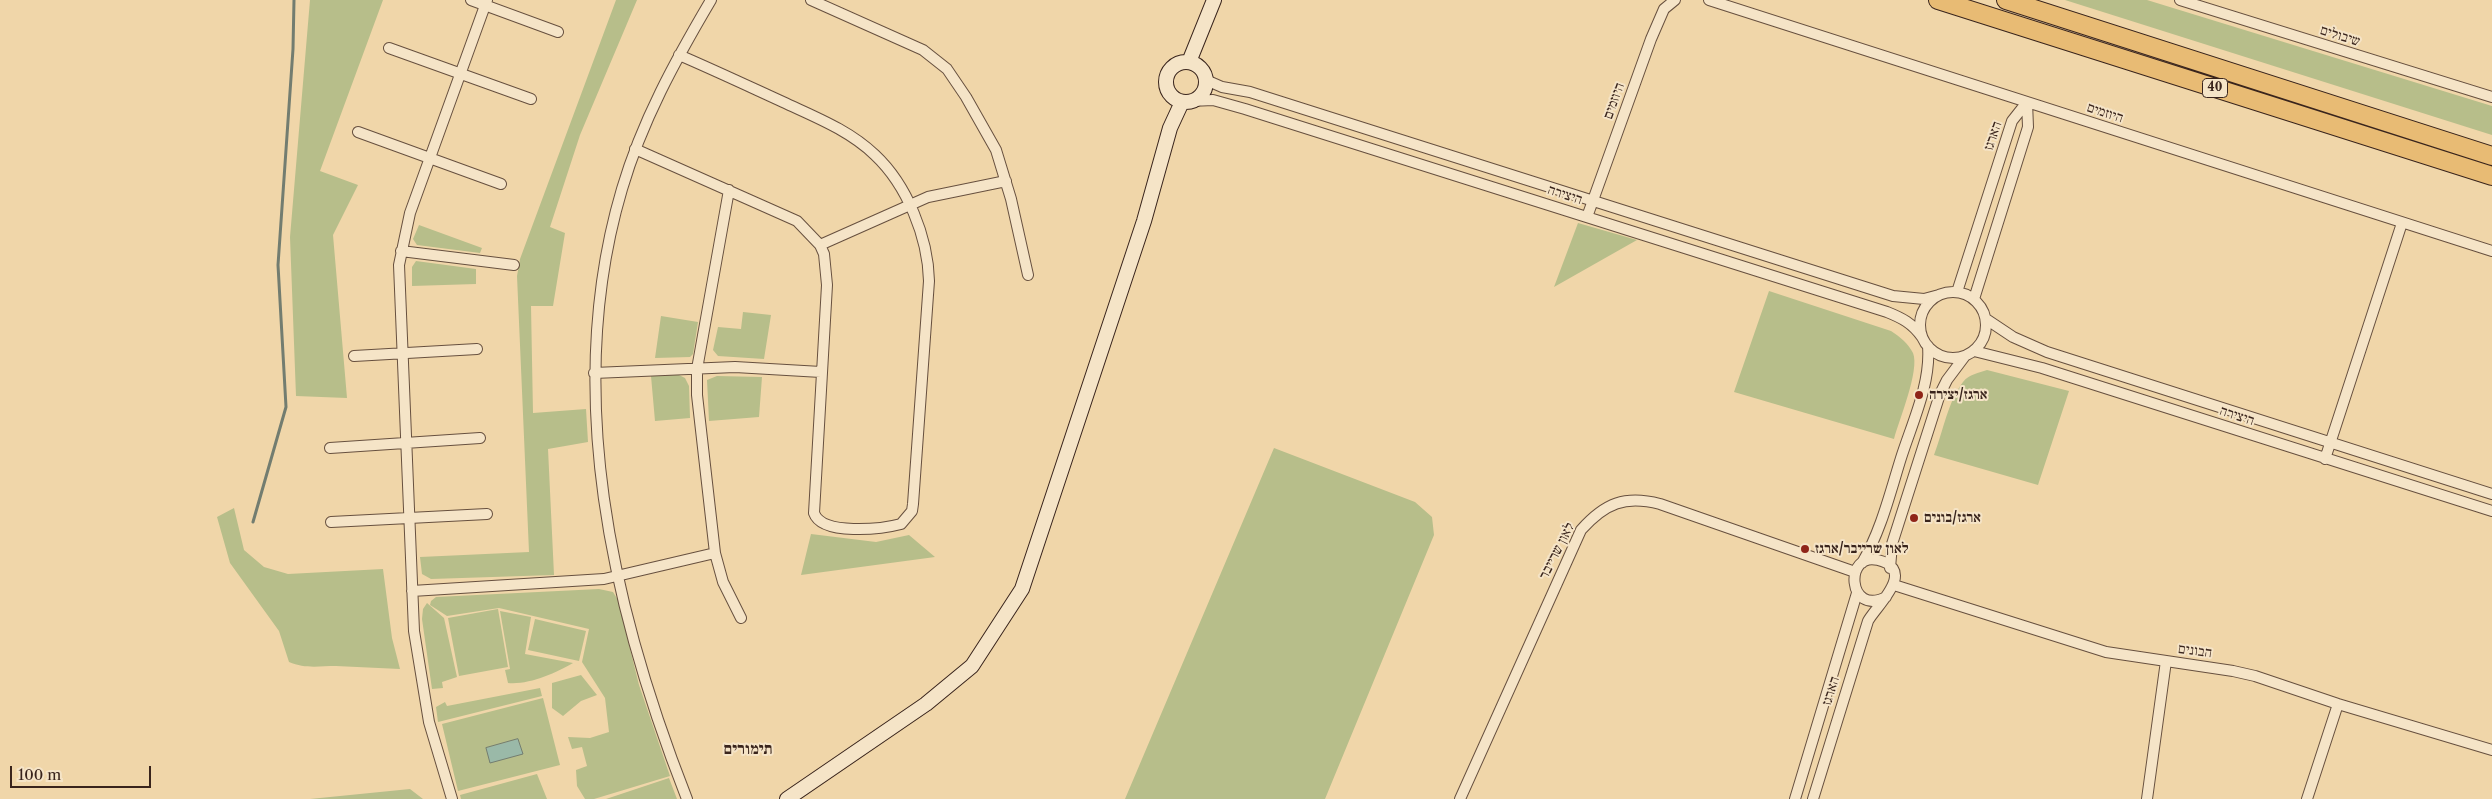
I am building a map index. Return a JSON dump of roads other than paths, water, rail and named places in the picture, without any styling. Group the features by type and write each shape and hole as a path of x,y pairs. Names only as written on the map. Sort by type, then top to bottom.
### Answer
{"highway":[{"name":"40","path":"1938,0 2492,176"},
{"name":"40","path":"2006,0 2492,156"}],"street":[{"path":"472,0 486,2 558,32"},
{"path":"688,799 644,678 619,576 604,495 594,373 600,293 608,244 621,190 654,102 711,0"},
{"path":"811,0 911,44 935,58 957,82 996,150 1006,181 1028,275"},
{"path":"1189,62 1214,0"},
{"name":"היוזמים","path":"1587,217 1651,39 1664,9 1675,0"},
{"name":"היוזמים","path":"1709,0 2492,252"},
{"name":"שיבולים","path":"2180,0 2492,96"},
{"path":"452,799 428,722 418,658 412,591 398,284 401,251 410,213 486,2"},
{"path":"389,48 531,99"},
{"path":"635,149 787,215 811,233 820,245 824,254 827,285 814,506 817,520 823,524 836,527 890,527 901,524 912,511 913,504 929,281 926,248 909,206 887,169 875,155 845,132 679,55"},
{"path":"787,799 926,704 972,666 1022,589 1142,229 1170,128 1182,100 1202,93 1206,80 1200,68 1189,62 1176,64 1168,73 1166,85 1182,100"},
{"name":"היצירה","path":"1206,80 1222,87 1250,92 1893,296 1924,299 1939,294"},
{"name":"היצירה","path":"1182,100 1213,100 1245,108 1887,312 1904,319 1914,326 1922,336"},
{"path":"1974,299 2028,127 2027,102"},
{"name":"הארגז","path":"1958,292 2012,121 2027,102"},
{"path":"358,132 501,184"},
{"path":"820,245 928,198 1006,181"},
{"path":"729,190 697,369 698,404 715,553 723,582 741,618"},
{"path":"2325,459 2402,223"},
{"path":"401,251 514,265"},
{"path":"1890,568 1892,544 1940,394 1951,374 1984,338 1986,319 1984,312 1974,299 1958,292 1939,294 1925,308 1921,317 1922,336 1928,346 1945,357 1969,354"},
{"name":"היצירה","path":"1986,319 2013,337 2047,352 2492,494"},
{"path":"1862,563 1874,559 1880,560 1890,568 1893,573 1894,585 1886,597 1874,601 1868,600 1858,593 1854,586 1855,572 1876,538 1923,390 1929,360 1928,346"},
{"path":"354,356 477,348"},
{"name":"היצירה","path":"1969,354 2042,368 2492,511"},
{"path":"594,373 735,368 821,372"},
{"path":"330,448 480,438"},
{"name":"לאון שרייבר","path":"1460,799 1581,530 1594,515 1611,505 1630,500 1644,500 1660,504 1855,572"},
{"path":"331,522 486,514"},
{"path":"412,591 619,576 715,553"},
{"name":"הבונים","path":"1894,585 2106,652 2233,671 2492,750"},
{"name":"הארגז","path":"1795,799 1858,593"},
{"name":"הארגז","path":"1813,799 1868,621 1874,610 1886,597"},
{"path":"2146,799 2166,661"},
{"path":"2307,799 2338,704"}],"waterway":[{"path":"253,522 286,407 278,265 293,49 294,0"}],"place":[{"name":"ארגז/יצירה","path":"1919,395"},
{"name":"ארגז/בונים","path":"1914,518"},
{"name":"לאון שרייבר/ארגז","path":"1805,549"}],"district":[{"name":"תימורים","path":"748,749"}]}
